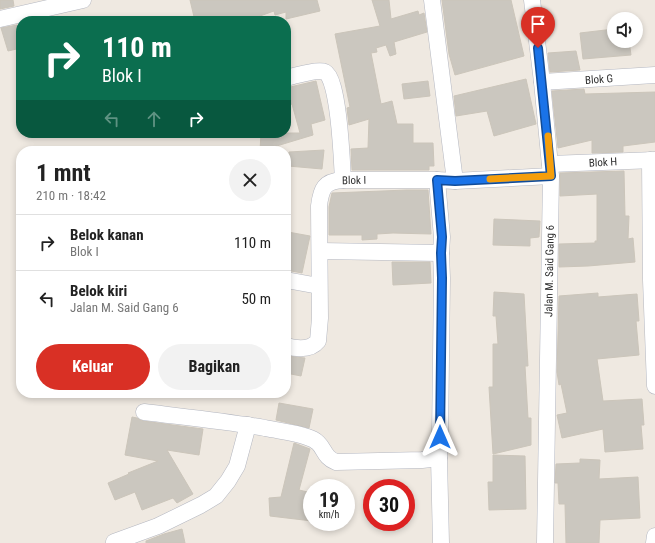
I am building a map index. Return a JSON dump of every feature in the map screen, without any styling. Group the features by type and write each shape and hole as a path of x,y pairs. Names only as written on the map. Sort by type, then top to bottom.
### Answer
{"street":[{"path":"0,18 83,0"},
{"path":"432,0 455,181"},
{"name":"Jalan M. Said Gang 6","path":"532,0 542,82 550,170 545,543"},
{"path":"291,77 318,72 324,72 329,75 333,87 337,111 343,180"},
{"name":"Blok G","path":"542,82 655,75"},
{"path":"653,160 651,280 655,386"},
{"name":"Blok H","path":"550,170 653,160"},
{"name":"Blok I","path":"291,347 311,347 318,341 320,318 319,206 322,190 330,183 336,180 455,181 550,170"},
{"path":"437,180 442,237 439,458 441,543"},
{"path":"320,251 441,253"},
{"path":"291,281 319,286"},
{"path":"144,412 248,425 295,434 315,440 322,445 326,455 331,460 336,462 422,460 439,458"},
{"path":"114,542 158,526 216,496 228,481 237,466 248,425"}],"building":[{"path":"0,0 13,0 14,6 0,9"},
{"path":"190,0 317,0 320,11 291,18 291,16 286,16 286,12 275,15 274,11 260,16 194,16"},
{"path":"372,0 389,0 391,19 418,11 419,15 424,13 427,32 394,42 396,54 390,56 386,45 376,48 377,52 371,53 381,104 392,101 397,124 413,124 413,143 433,143 434,166 429,166 429,170 352,170 351,149 368,148 369,119 349,125 347,108 350,107 335,34 380,26"},
{"path":"442,0 511,0 524,56 455,75 449,54"},
{"path":"16,25 16,49 8,51 1,28"},
{"path":"607,30 607,48 630,48 631,55 583,59 580,33"},
{"path":"576,51 580,70 550,72 548,53"},
{"path":"526,79 536,124 494,136 487,111 456,116 454,96"},
{"path":"316,81 325,120 311,124 313,135 277,146 260,146 261,138 291,138 291,133 300,133 291,104 291,87"},
{"path":"428,81 430,96 404,99 402,84"},
{"path":"584,89 585,94 655,92 655,142 623,146 623,152 592,153 592,140 558,148 552,91"},
{"path":"324,150 322,169 291,166 291,152"},
{"path":"624,171 625,216 629,216 628,239 633,238 635,262 559,267 559,244 595,243 595,241 597,241 597,194 560,196 560,173"},
{"path":"428,190 431,234 377,234 377,239 362,240 362,235 329,235 329,207 332,193"},
{"path":"494,219 540,221 539,237 530,238 530,246 493,245"},
{"path":"291,233 310,236 302,273 291,271"},
{"path":"392,262 430,262 431,283 393,285"},
{"path":"494,292 524,294 528,366 525,366 528,418 531,418 531,445 493,454 489,387 493,387 493,344 498,344 496,316 493,316"},
{"path":"598,293 598,297 637,294 639,321 636,321 639,355 597,359 603,401 642,399 644,425 641,425 643,449 605,452 603,429 562,438 557,415 567,413 557,372 559,296"},
{"path":"291,357 305,358 301,376 291,374"},
{"path":"279,403 313,409 309,428 276,420"},
{"path":"132,417 143,421 203,429 199,455 167,450 193,494 177,503 173,498 142,510 135,492 115,500 108,483 158,461 125,455"},
{"path":"294,443 310,449 299,490 303,491 303,520 270,516 269,498 281,497"},
{"path":"493,455 525,456 526,509 489,510 488,482 493,482"},
{"path":"580,459 600,460 599,479 638,477 640,518 600,520 599,543 566,543 565,504 559,504 558,483 555,483 556,464 580,463"},
{"path":"182,529 185,543 146,543 146,541 164,534"}],"slow traffic":[{"path":"490,179 551,176 548,136"}],"route":[{"path":"440,437 442,237 437,180 455,181 551,176 538,48"}]}
